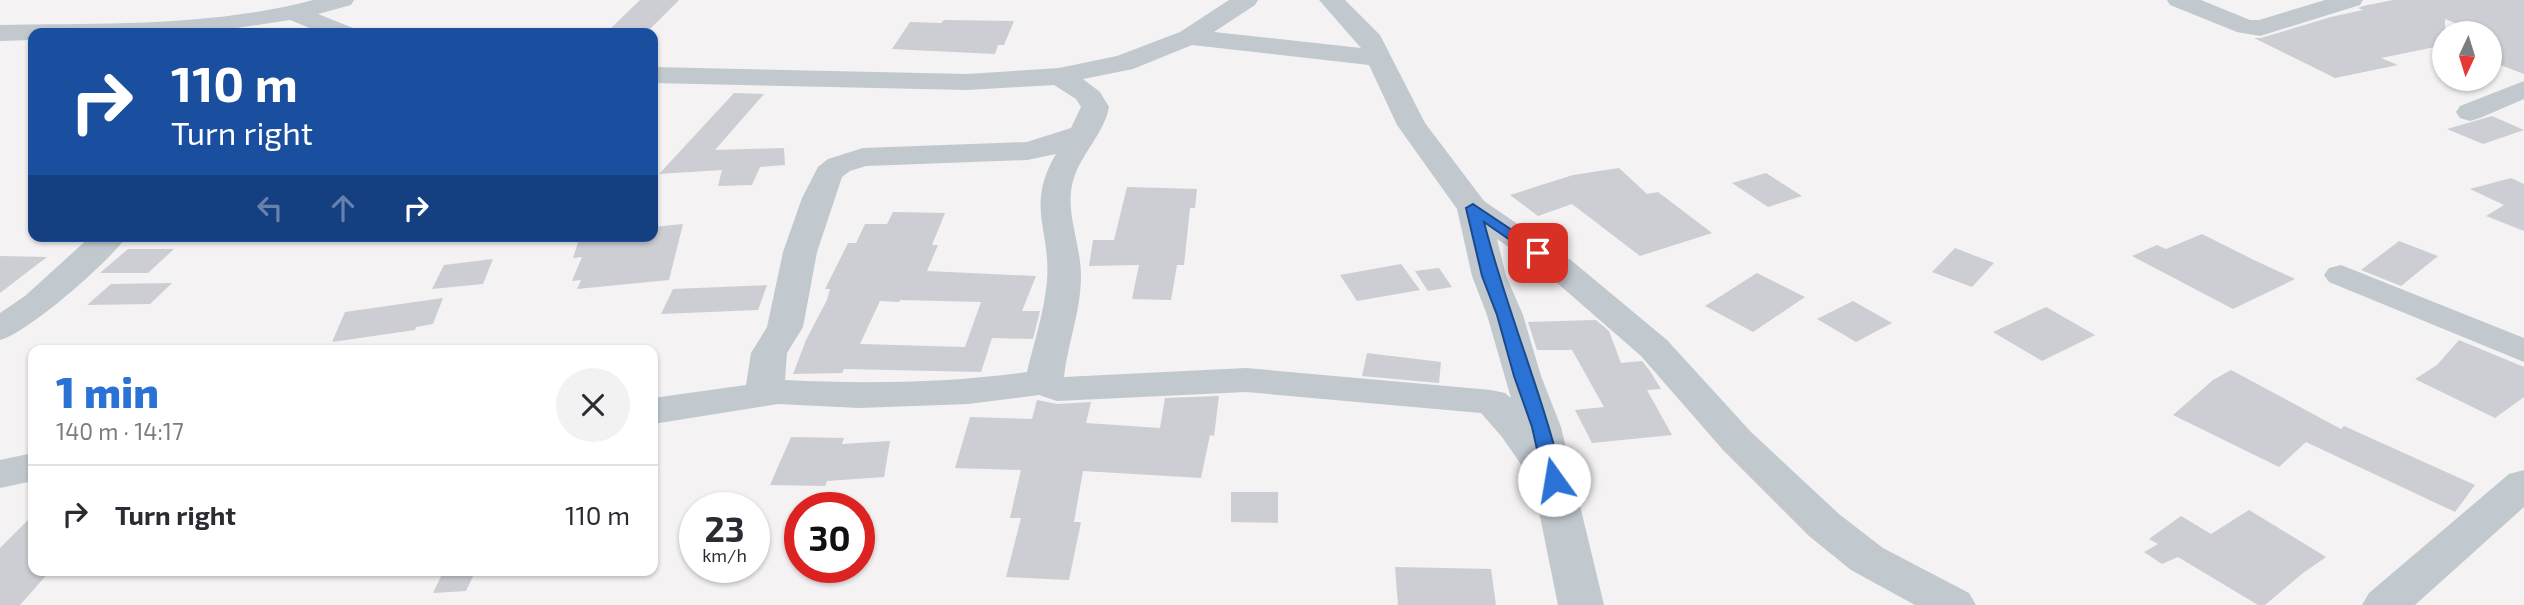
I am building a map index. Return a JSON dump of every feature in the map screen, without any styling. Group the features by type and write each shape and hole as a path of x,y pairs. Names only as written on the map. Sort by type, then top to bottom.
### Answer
{"street":[{"path":"152,28 213,26 296,14 342,0"},
{"path":"658,75 967,82 1059,76 1124,64 1189,37 1246,0"},
{"path":"1331,0 1371,41 1411,125 1473,208 1560,268 1654,348 1737,441 1824,525 1867,559 1953,605"},
{"path":"2179,0 2246,27 2260,28 2351,0"},
{"path":"296,14 331,28"},
{"path":"0,33 28,32"},
{"path":"1189,37 1378,58"},
{"path":"1045,382 1045,372 1056,331 1065,266 1054,216 1057,182 1080,135 1092,121 1095,108 1093,100 1059,76"},
{"path":"2470,112 2524,89"},
{"path":"764,394 769,353 785,327 800,252 818,198 830,173 839,165 863,157 1027,151 1053,146 1080,135"},
{"path":"1473,208 1489,276 1506,315 1522,376 1541,427 1581,605"},
{"path":"0,329 37,303 104,242"},
{"path":"2341,275 2524,351"},
{"path":"658,410 764,394 859,396 968,392 1045,382 1057,389 1246,380 1491,402 1508,418 1537,462 1554,480"},
{"path":"0,474 28,468"},
{"path":"2385,605 2516,502"}],"building":[{"path":"640,0 679,0 651,28 611,28"},
{"path":"2393,0 2524,0 2524,74 2502,66 2502,21 2432,21 2432,48 2381,58 2398,65 2335,78 2254,38 2363,10 2358,8"},
{"path":"944,20 1014,21 1004,45 998,45 995,54 892,49 910,22 941,23"},
{"path":"734,93 764,94 715,150 784,148 785,165 760,167 752,185 718,186 722,170 659,174"},
{"path":"2492,116 2524,130 2483,144 2447,129"},
{"path":"1619,168 1647,194 1658,192 1712,233 1640,256 1572,204 1538,216 1510,195 1573,175"},
{"path":"1766,173 1802,196 1768,207 1732,183"},
{"path":"2511,178 2524,184 2524,231 2486,216 2504,205 2470,189"},
{"path":"1127,187 1197,189 1195,208 1190,208 1184,265 1177,265 1171,300 1132,299 1139,265 1089,266 1093,240 1114,240"},
{"path":"893,212 945,213 932,245 938,245 927,271 1036,276 1022,311 1040,311 1033,339 992,338 981,372 844,369 842,373 793,374 806,340 827,300 830,289 825,289 848,243 856,243 865,224 887,224","holes":["880,301 981,302 965,347 860,344"]},
{"path":"683,224 669,280 577,289 581,280 572,281 582,257 573,258 578,242 658,242 658,226"},
{"path":"2202,234 2295,279 2233,309 2132,256 2157,245 2166,249"},
{"path":"2399,241 2438,256 2401,286 2361,270"},
{"path":"1955,248 1994,263 1972,287 1932,272"},
{"path":"128,249 174,249 148,273 100,273"},
{"path":"0,256 47,257 0,293"},
{"path":"493,259 483,284 432,289 444,265"},
{"path":"1401,264 1420,290 1357,301 1340,275"},
{"path":"1439,268 1452,287 1428,291 1415,271"},
{"path":"1757,273 1805,297 1753,332 1705,306"},
{"path":"172,283 150,304 87,305 111,284"},
{"path":"767,285 758,310 661,314 673,289"},
{"path":"443,298 433,324 416,327 415,330 332,342 345,312"},
{"path":"1853,301 1892,323 1856,342 1817,319"},
{"path":"2046,307 2095,335 2042,361 1993,332"},
{"path":"1596,320 1609,331 1621,363 1642,361 1650,371 1661,389 1647,390 1672,435 1592,443 1575,410 1604,407 1572,350 1537,350 1528,322"},
{"path":"2459,340 2524,367 2524,397 2495,418 2415,379 2437,365"},
{"path":"1367,353 1441,362 1439,383 1362,376"},
{"path":"2231,370 2341,429 2344,426 2475,485 2455,512 2306,442 2279,467 2173,415 2213,380"},
{"path":"1219,396 1214,436 1210,435 1201,478 1083,471 1074,522 1081,522 1069,580 1006,577 1021,518 1010,518 1021,470 955,468 970,417 1032,419 1037,400 1057,404 1091,402 1086,423 1160,428 1165,398"},
{"path":"791,437 844,438 842,444 890,441 884,477 827,481 825,486 770,485"},
{"path":"1231,492 1278,492 1278,523 1231,522"},
{"path":"2249,510 2326,557 2265,605 2258,605 2178,557 2162,564 2144,552 2158,544 2149,539 2181,516 2211,534"},
{"path":"28,520 28,576 46,576 20,605 0,605 0,548"},
{"path":"1395,567 1491,569 1496,605 1398,605"},
{"path":"441,576 473,576 466,591 433,593"}],"route":[{"path":"1538,253 1473,208 1489,276 1506,315 1522,376 1541,427 1554,480"}]}
